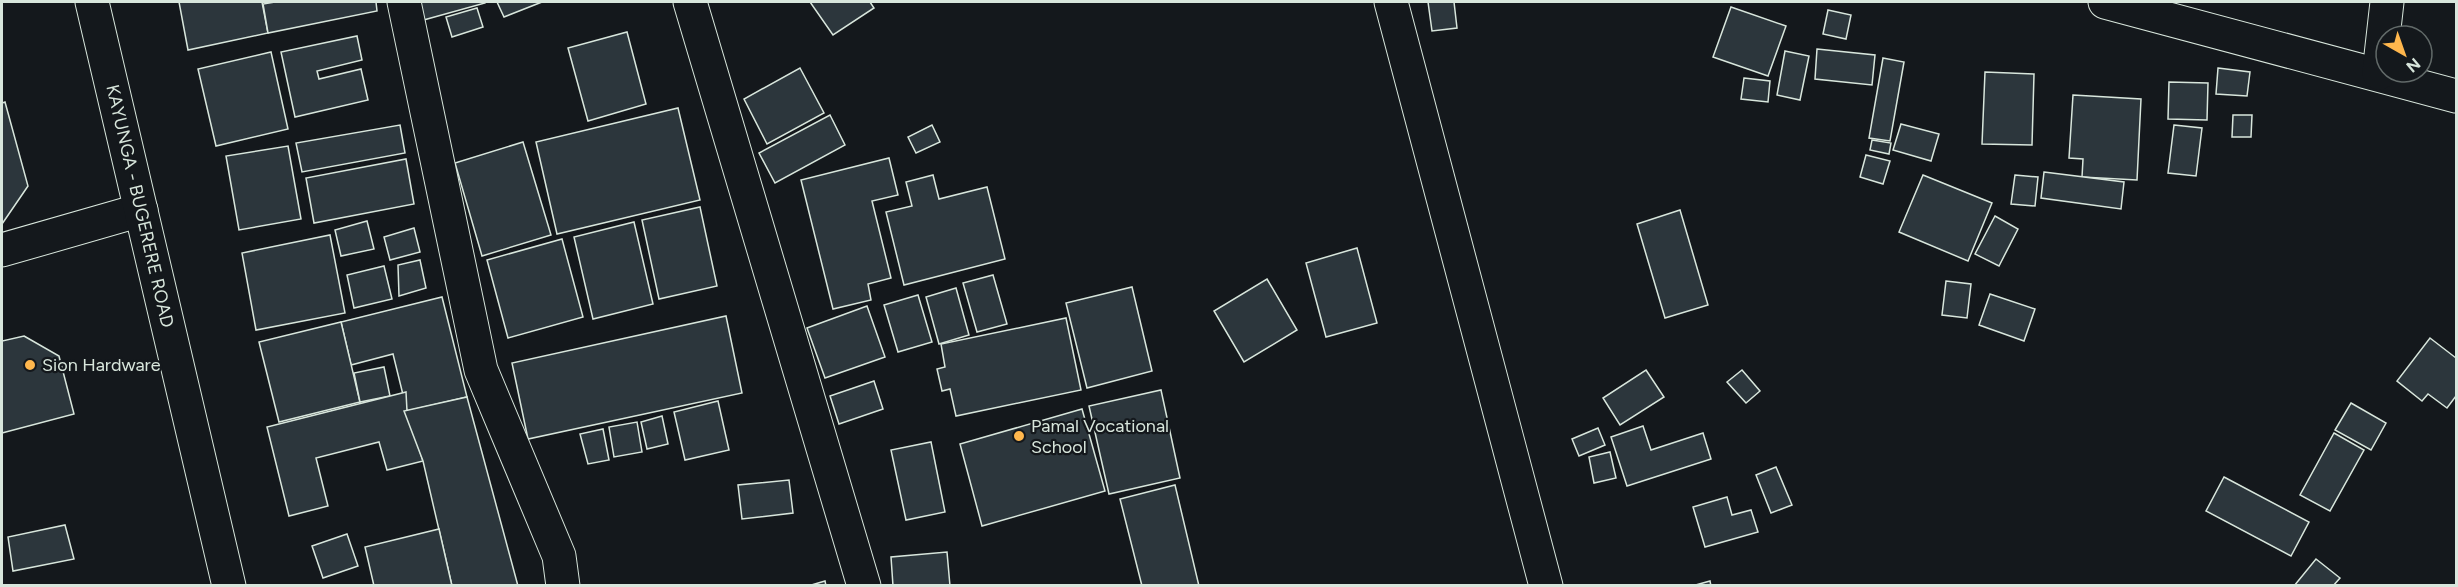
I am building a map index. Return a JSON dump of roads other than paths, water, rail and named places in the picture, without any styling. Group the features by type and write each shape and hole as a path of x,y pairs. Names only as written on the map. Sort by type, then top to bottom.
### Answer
{"street":[{"name":"KAYUNGA - BUGERERE ROAD","path":"92,2 229,585"},
{"path":"404,2 481,370 558,556 562,585"},
{"path":"690,2 864,585"},
{"path":"1391,2 1546,585"},
{"path":"2104,2 2374,72"},
{"path":"2385,24 2387,2"},
{"path":"2416,84 2457,96"},
{"path":"2,250 141,210"}],"place":[{"name":"Sion Hardware","path":"30,365"},
{"name":"Pamal Vocational School","path":"1019,436"}]}
